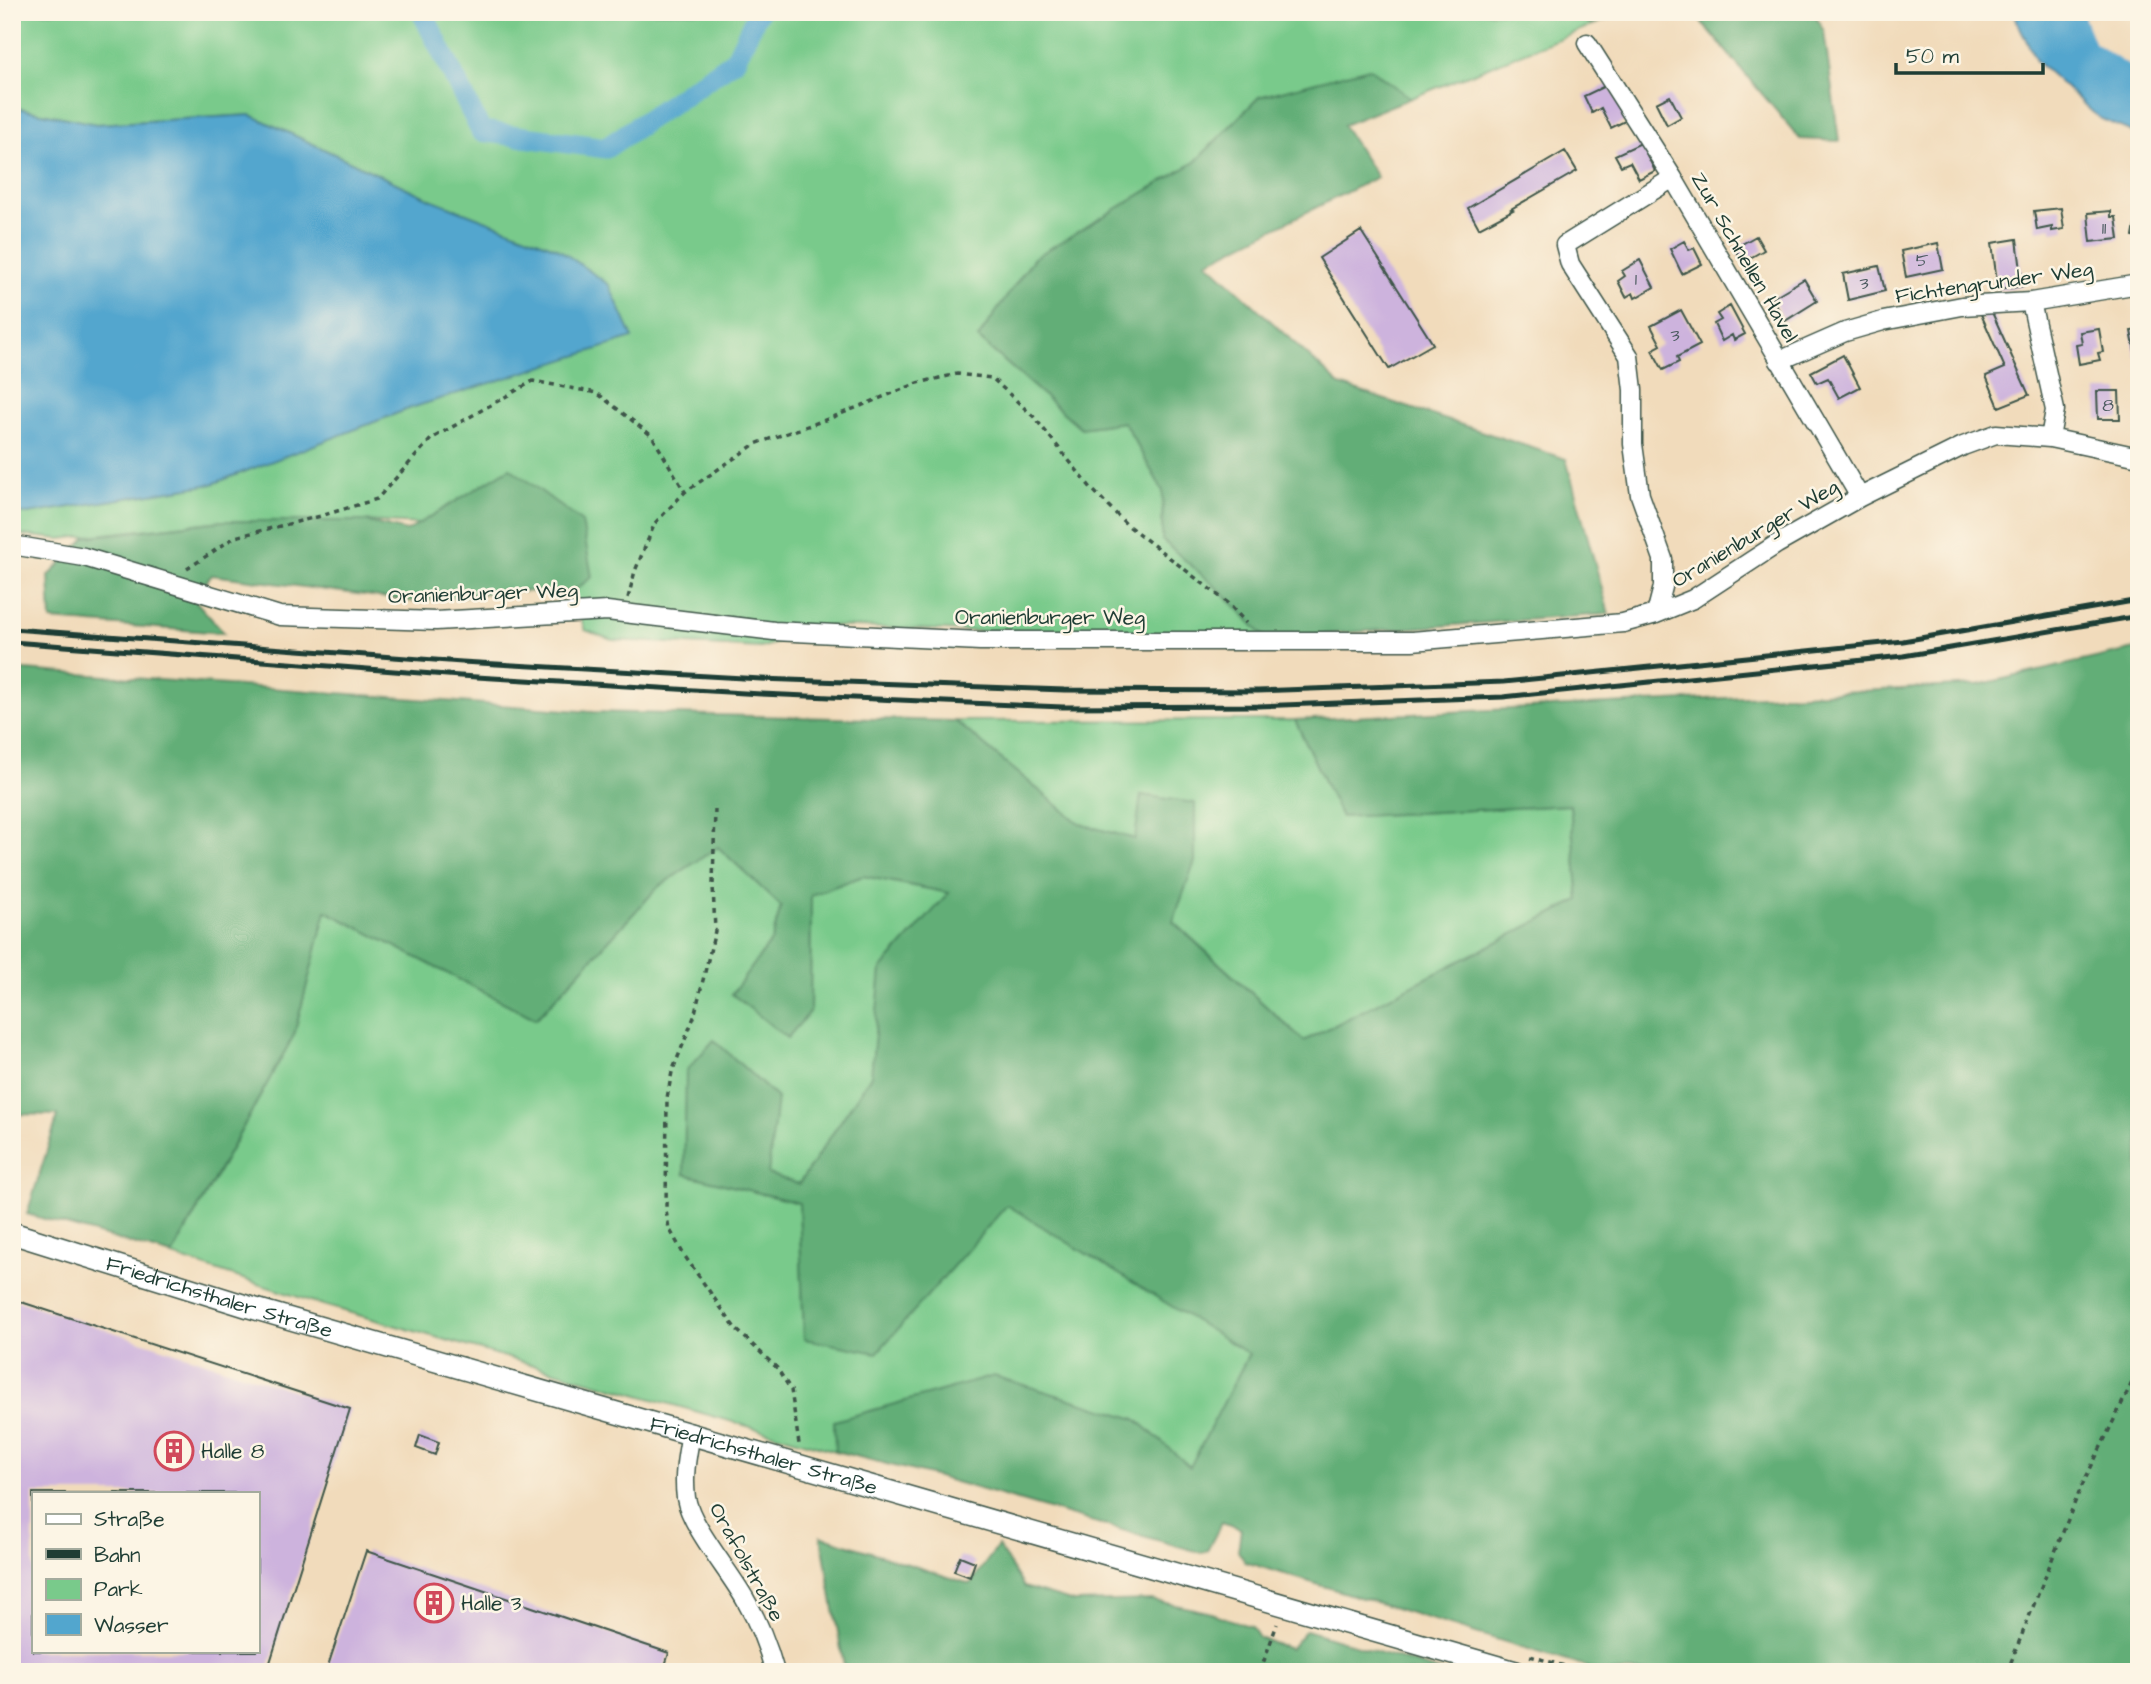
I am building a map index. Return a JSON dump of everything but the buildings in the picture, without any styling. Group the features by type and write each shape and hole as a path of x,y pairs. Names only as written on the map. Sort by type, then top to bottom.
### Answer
{"street":[{"name":"Zur Schnellen Havel","path":"1587,43 1673,178 1860,497"},
{"path":"1656,614 1663,587 1662,559 1640,495 1633,444 1633,390 1629,356 1570,264 1565,245 1673,178"},
{"name":"Fichtengrunder Weg","path":"1779,361 1845,332 1883,321 1962,306 2031,302 2139,284"},
{"path":"2031,302 2054,410 2050,438"},
{"name":"Oranienburger Weg","path":"12,545 84,557 280,616 436,621 607,611 774,631 980,641 1412,641 1623,623 1656,614 1693,598 1777,544 1860,497 1963,446 1996,434 2050,438 2139,457"},
{"name":"Friedrichsthaler Straße","path":"12,1233 249,1307 1516,1672"},
{"name":"Orafolstraße","path":"691,1433 685,1472 687,1500 696,1524 747,1602 762,1632 775,1672"}],"path":[{"path":"624,613 635,571 654,523 685,492 755,444 828,419 918,383 957,374 992,378 1034,417 1091,488 1126,524 1228,603 1261,641"},
{"path":"167,582 235,537 377,499 431,439 533,381 597,393 652,436 685,492"},
{"path":"715,809 715,930 694,1017 672,1072 667,1098 666,1211 669,1228 684,1255 734,1328 777,1368 791,1391 799,1445 796,1464"},
{"path":"2007,1672 2080,1492 2139,1368"},
{"path":"1261,1672 1284,1605"}],"green space":[{"path":"12,12 1568,12 1593,25 1411,98 1369,69 1259,97 1195,162 1034,258 978,338 1081,428 1124,422 1163,491 1162,538 1224,594 1268,641 826,626 761,648 612,640 585,630 572,592 592,577 510,468 419,524 364,521 222,521 60,539 12,534 12,513 28,514 212,484 411,408 557,248 430,199 251,115 96,124 12,107"},
{"path":"1568,12 1626,12 1593,25"},
{"path":"1693,12 1813,12 1824,31 1839,141 1800,139"},
{"path":"1369,68 1411,98 1343,125 1377,177 1207,262 1340,385 1566,459 1609,614 1340,633 1268,641 1225,595 1162,540 1163,491 1124,422 1081,428 978,338 1034,258 1195,162 1259,97"},
{"path":"510,468 582,522 592,577 572,592 501,591 418,602 212,575 192,597 224,633 51,620 49,576 86,537 222,521 364,521 407,531"},
{"path":"2139,648 2139,1672 1603,1672 1245,1562 1238,1551 1241,1529 1222,1522 1207,1551 1202,1553 934,1476 835,1451 834,1421 994,1376 1136,1419 1190,1467 1249,1354 1007,1205 877,1353 804,1339 799,1203 684,1174 686,1071 714,1040 777,1098 768,1174 799,1184 871,1076 881,969 949,893 863,876 811,895 810,1012 787,1038 732,994 772,940 781,906 718,847 658,887 536,1019 326,911 294,1035 172,1255 27,1214 58,1115 12,1114 12,669 594,712 955,721 1080,824 1135,839 1141,795 1195,803 1195,861 1173,922 1304,1041 1579,900 1570,805 1341,817 1295,720 1977,685"},
{"path":"1295,720 1341,817 1570,805 1579,900 1304,1041 1173,921 1195,861 1135,839 1080,824 955,721"},
{"path":"718,847 781,906 772,940 732,994 810,1012 811,895 863,876 950,893 882,969 871,1076 798,1185 768,1174 686,1159 684,1174 799,1203 804,1339 877,1352 1007,1204 1249,1354 1190,1468 1136,1419 835,1421 835,1451 323,1305 172,1256 294,1035 326,910 536,1019 658,887"},
{"path":"821,1536 970,1584 998,1546 1024,1587 1074,1602 1152,1600 1208,1612 1252,1627 1259,1638 1290,1649 1306,1630 1443,1672 845,1672"}],"water":[{"path":"2013,12 2071,12 2086,50 2139,85 2139,135 2099,118 2036,61"},
{"path":"12,107 96,124 251,115 430,199 557,248 609,285 633,338 411,408 212,484 28,514 12,513"}],"waterway":[{"path":"422,12 481,131 606,148 735,60 758,12"},
{"path":"2071,12 2086,50 2139,85"}],"railway":[{"path":"12,629 462,662 761,679 1065,690 1258,691 1504,682 1903,641 2139,600"},
{"path":"12,642 460,676 761,694 1063,707 1258,706 1503,697 1903,656 2139,616"}],"place":[{"name":"Halle 8","path":"174,1451"},
{"name":"Halle 3","path":"434,1603"}]}
